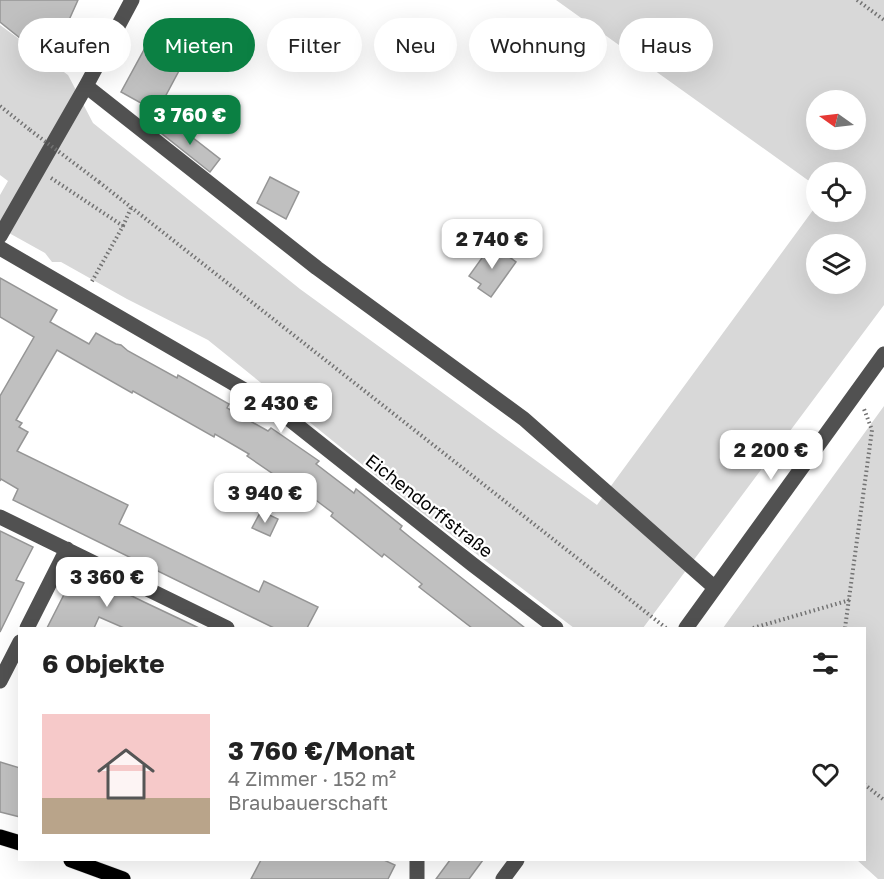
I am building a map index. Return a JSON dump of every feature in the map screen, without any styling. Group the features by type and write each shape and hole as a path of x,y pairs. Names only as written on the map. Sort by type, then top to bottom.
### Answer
{"main road":[{"path":"0,837 18,842"},
{"path":"74,861 123,879"}],"street":[{"path":"0,236 86,86 132,0"},
{"path":"86,86 317,268 524,419 714,587"},
{"name":"Eichendorffstraße","path":"0,248 274,407 453,550 555,627"},
{"path":"687,627 884,354"},
{"path":"0,517 225,627"},
{"path":"28,627 67,549"},
{"path":"0,681 18,646"},
{"path":"417,861 417,879"},
{"path":"503,879 516,861"}],"path":[{"path":"857,0 884,20"},
{"path":"0,106 665,627"},
{"path":"38,170 123,226"},
{"path":"84,296 131,208"},
{"path":"845,627 872,430 857,392"},
{"path":"756,627 850,600"},
{"path":"866,786 884,800"}],"shaded area":[{"path":"556,0 884,0 884,305 644,627 573,627 416,508 208,340 61,262 52,262 45,253 0,228 0,195 8,181 0,175 0,25 18,38 18,72 64,72 68,75 93,123 300,289 597,505 806,220 806,222 866,222 866,162 806,162 806,179 657,72 713,72 713,18 619,18 619,45 607,36 607,18 581,18"},
{"path":"884,406 884,879 878,879 858,861 866,861 866,627 724,627"}],"building":[{"path":"0,0 78,0 70,18 18,18 18,36 0,22"},
{"path":"143,52 143,72 178,72 157,112 121,92"},
{"path":"170,120 220,159 210,172 161,133"},
{"path":"270,177 299,192 286,219 257,203"},
{"path":"492,244 516,262 491,297 478,288 481,284 469,276"},
{"path":"0,278 57,310 50,322 89,344 96,333 229,404 227,408 268,431 271,428 319,461 316,464 354,493 356,489 402,526 400,529 524,627 471,627 419,587 422,584 384,554 382,557 331,516 333,513 303,490 301,493 247,456 249,454 215,434 214,437 57,350 16,420 22,423 19,427 28,432 17,451 128,505 119,524 259,592 264,581 318,607 308,627 272,627 13,500 18,489 1,479 0,481 0,396 34,337 0,317"},
{"path":"261,511 278,519 270,536 252,528"},
{"path":"0,531 33,547 16,580 24,583 0,632"},
{"path":"77,569 197,627 122,627 99,617 94,627 48,627"},
{"path":"0,762 18,767 18,816 0,812"},
{"path":"260,861 386,861 395,865 388,879 251,879"},
{"path":"449,861 482,861 469,879 436,879"}]}
